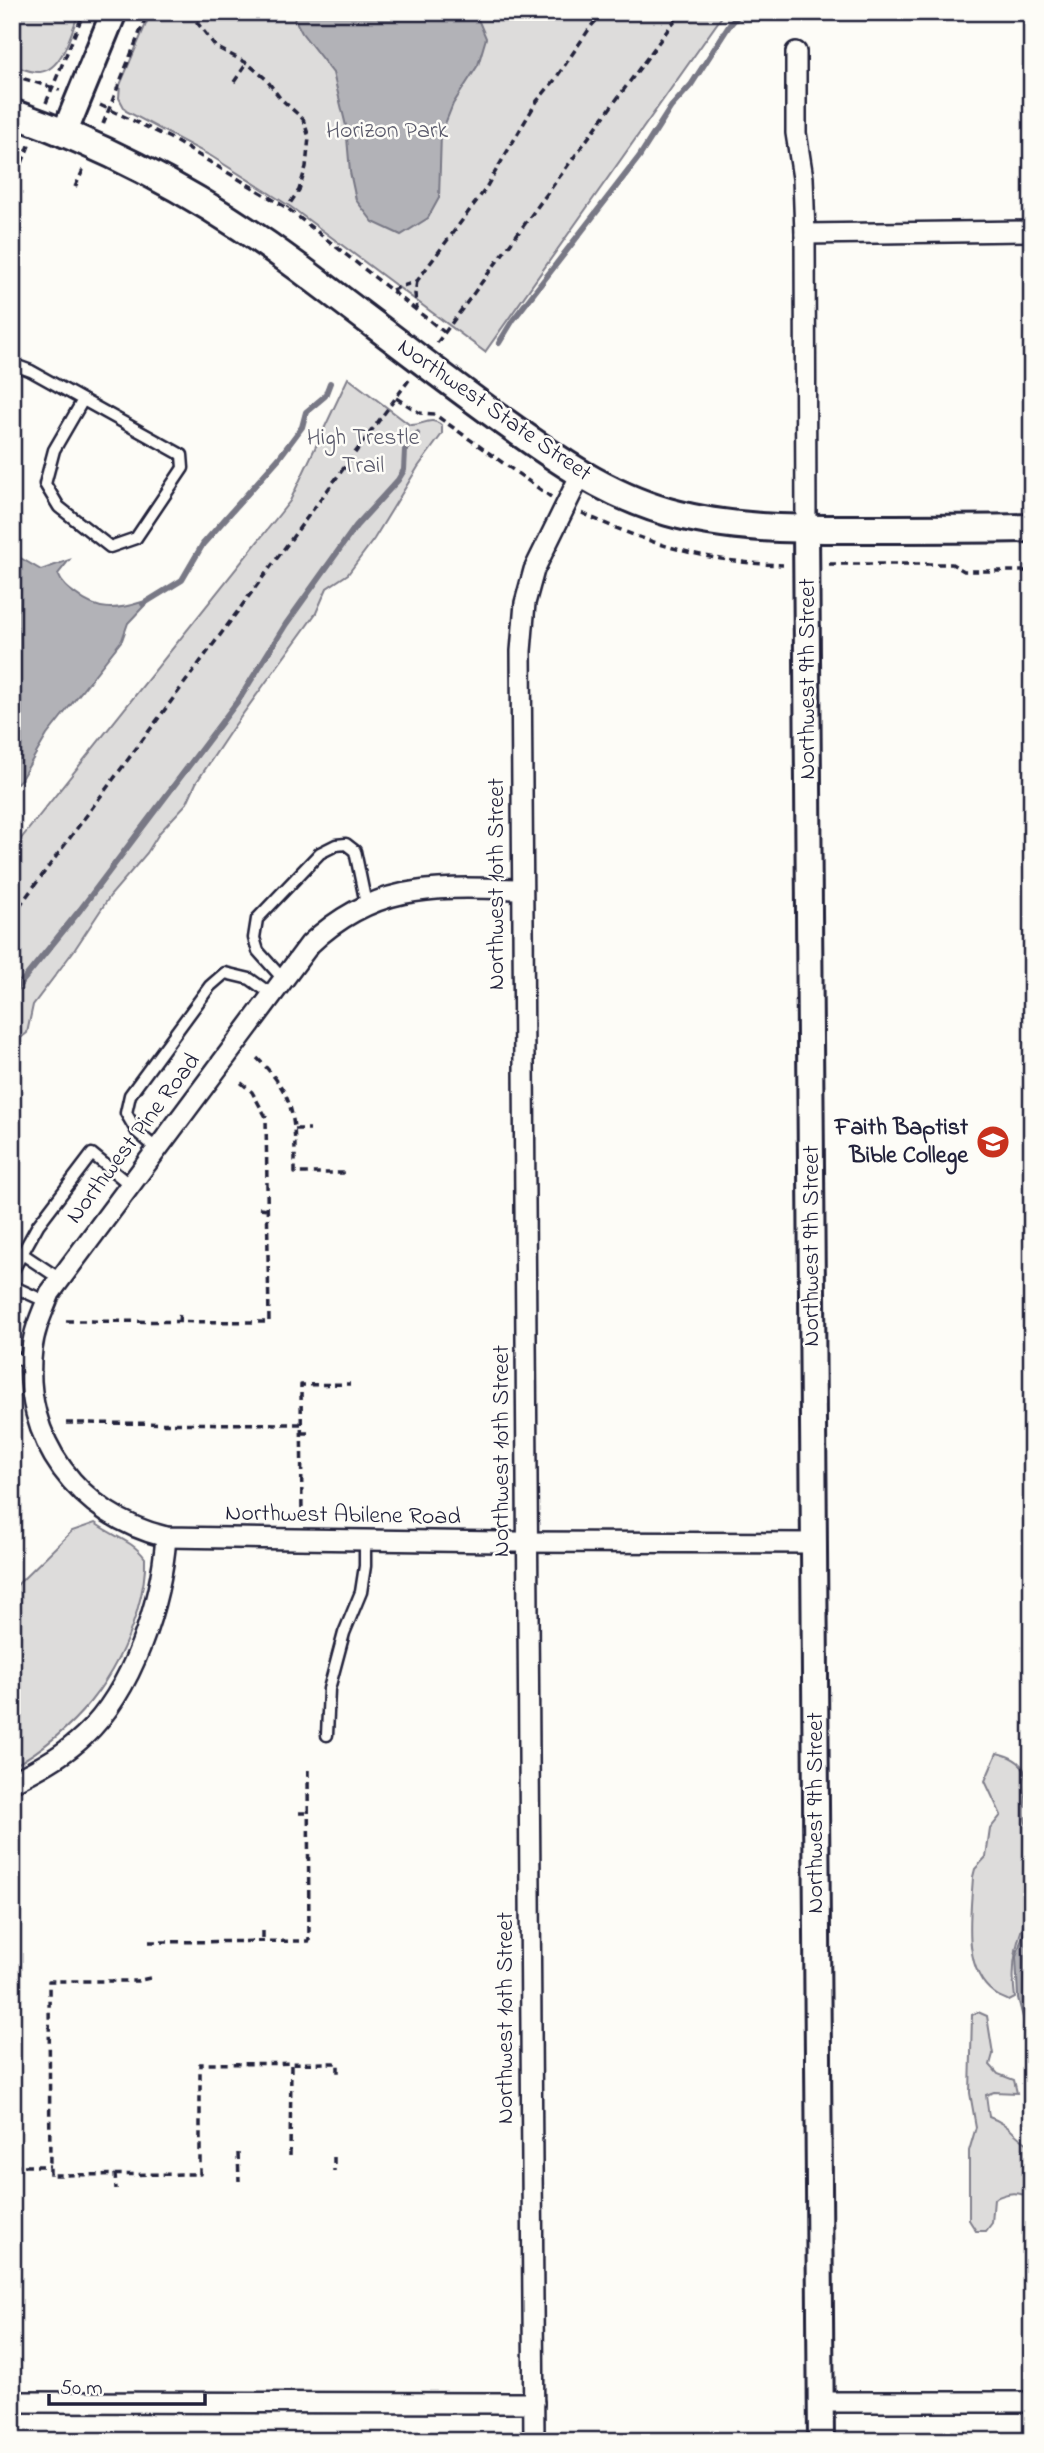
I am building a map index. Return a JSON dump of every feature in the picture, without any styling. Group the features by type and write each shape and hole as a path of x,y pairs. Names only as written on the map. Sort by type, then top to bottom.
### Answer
{"main road":[{"name":"Northwest State Street","path":"12,113 95,147 173,187 236,224 297,266 422,363 581,474 624,496 667,512 737,525 806,529 1032,528"}],"street":[{"path":"64,134 114,12"},
{"name":"Northwest 9th Street","path":"796,52 796,133 803,178 805,234 821,2441"},
{"path":"805,234 1032,231"},
{"name":"Northwest 10th Street","path":"534,2441 521,651 523,620 534,570 581,474"},
{"name":"Northwest Pine Road","path":"166,1537 148,1533 108,1514 68,1478 52,1454 39,1424 22,1360 36,1333 47,1302 60,1279 277,986 310,944 326,929 366,904 416,890 521,889"},
{"path":"12,1782 84,1737 101,1718 129,1675 164,1565 166,1537"},
{"name":"Northwest Abilene Road","path":"166,1537 365,1541 814,1543"},
{"path":"12,2402 534,2403"},
{"path":"821,2402 1032,2402"}],"lane":[{"path":"12,364 31,371 182,455 183,468 135,538 110,547 59,507 45,484 54,450 83,400"},
{"path":"277,986 257,951 254,938 257,919 320,853 336,845 346,844 355,851 366,904"},
{"path":"157,1149 137,1132 126,1113 130,1095 210,986 225,973 277,986"},
{"path":"12,1272 38,1225 92,1154 130,1185"},
{"path":"21,1253 60,1279"},
{"path":"12,1286 47,1302"},
{"path":"327,1735 329,1689 344,1633 360,1592 365,1566 365,1541"}],"path":[{"path":"22,163 84,12"},
{"path":"75,187 95,147 108,108 148,12"},
{"path":"189,12 216,47 247,63 266,79 280,98 303,119 309,148 306,167 299,190 287,208"},
{"path":"417,309 417,281 484,191 537,101 604,12"},
{"path":"434,346 681,12"},
{"path":"234,82 247,63"},
{"path":"12,75 108,108 180,144 287,208 444,332"},
{"path":"392,290 417,281"},
{"path":"12,916 408,381"},
{"path":"396,398 420,412 434,414 534,486 566,505"},
{"path":"257,1058 283,1089 292,1110 295,1173 346,1173"},
{"path":"66,1321 269,1322 266,1117 252,1092 239,1081"},
{"path":"295,1129 310,1129"},
{"path":"259,1209 268,1209"},
{"path":"179,1322 180,1311"},
{"path":"302,1540 301,1385 350,1384"},
{"path":"66,1423 301,1424"},
{"path":"301,1433 312,1433"},
{"path":"149,1942 309,1941 308,1769"},
{"path":"299,1813 308,1813"},
{"path":"263,1931 263,1942"},
{"path":"150,1978 136,1981 49,1981 50,2175 200,2174 200,2064 338,2063 338,2073"},
{"path":"290,2156 291,2064"},
{"path":"238,2152 239,2181"},
{"path":"334,2157 334,2171"},
{"path":"12,2166 50,2166"},
{"path":"115,2175 116,2189"}],"green space":[{"path":"12,12 79,12 61,57 48,70 33,72 12,65"},
{"name":"Horizon Park","path":"151,12 725,12 485,352 291,207 211,156 126,111 119,98 120,85"},
{"name":"High Trestle Trail","path":"348,378 410,425 434,421 442,426 442,434 348,574 327,588 316,613 232,729 196,783 187,803 160,832 147,853 110,896 33,1005 27,1033 12,1045 12,850 290,501"},
{"path":"95,1523 128,1542 145,1558 137,1611 117,1660 90,1702 55,1737 12,1767 12,1590 72,1531"},
{"path":"997,1753 1010,1757 1024,1770 1025,1820 1031,1833 1032,1846 1032,1899 1016,1949 1015,1998 1009,2001 984,1983 972,1955 970,1939 975,1869 986,1857 990,1829 1001,1815 985,1781"},
{"path":"978,2012 987,2016 993,2054 990,2065 998,2074 1014,2080 1017,2093 994,2092 986,2095 989,2117 1032,2146 1032,2198 1013,2193 994,2199 992,2223 986,2231 976,2231 969,2220 969,2151 976,2127 970,2093 972,2015"}],"shaded area":[{"path":"291,12 475,12 486,38 478,65 453,104 441,134 439,198 428,218 401,235 373,222 356,200 350,172 346,126 333,73 302,33"},
{"path":"12,553 41,570 69,560 58,574 60,578 71,591 92,604 116,608 142,602 144,606 128,623 122,640 47,735 21,779 12,788"},
{"path":"1032,1906 1032,2052 1018,1998 1016,1957"}],"waterway":[{"path":"499,343 513,320 639,157 671,107 691,85 741,12"},
{"path":"143,604 182,580 203,544 279,458 302,427 306,412 325,396 330,383"},
{"path":"12,994 80,910 240,698 286,624 356,526 398,480 404,470 405,450 417,434"}],"place":[{"name":"Faith Baptist Bible College","path":"993,1142"}]}
